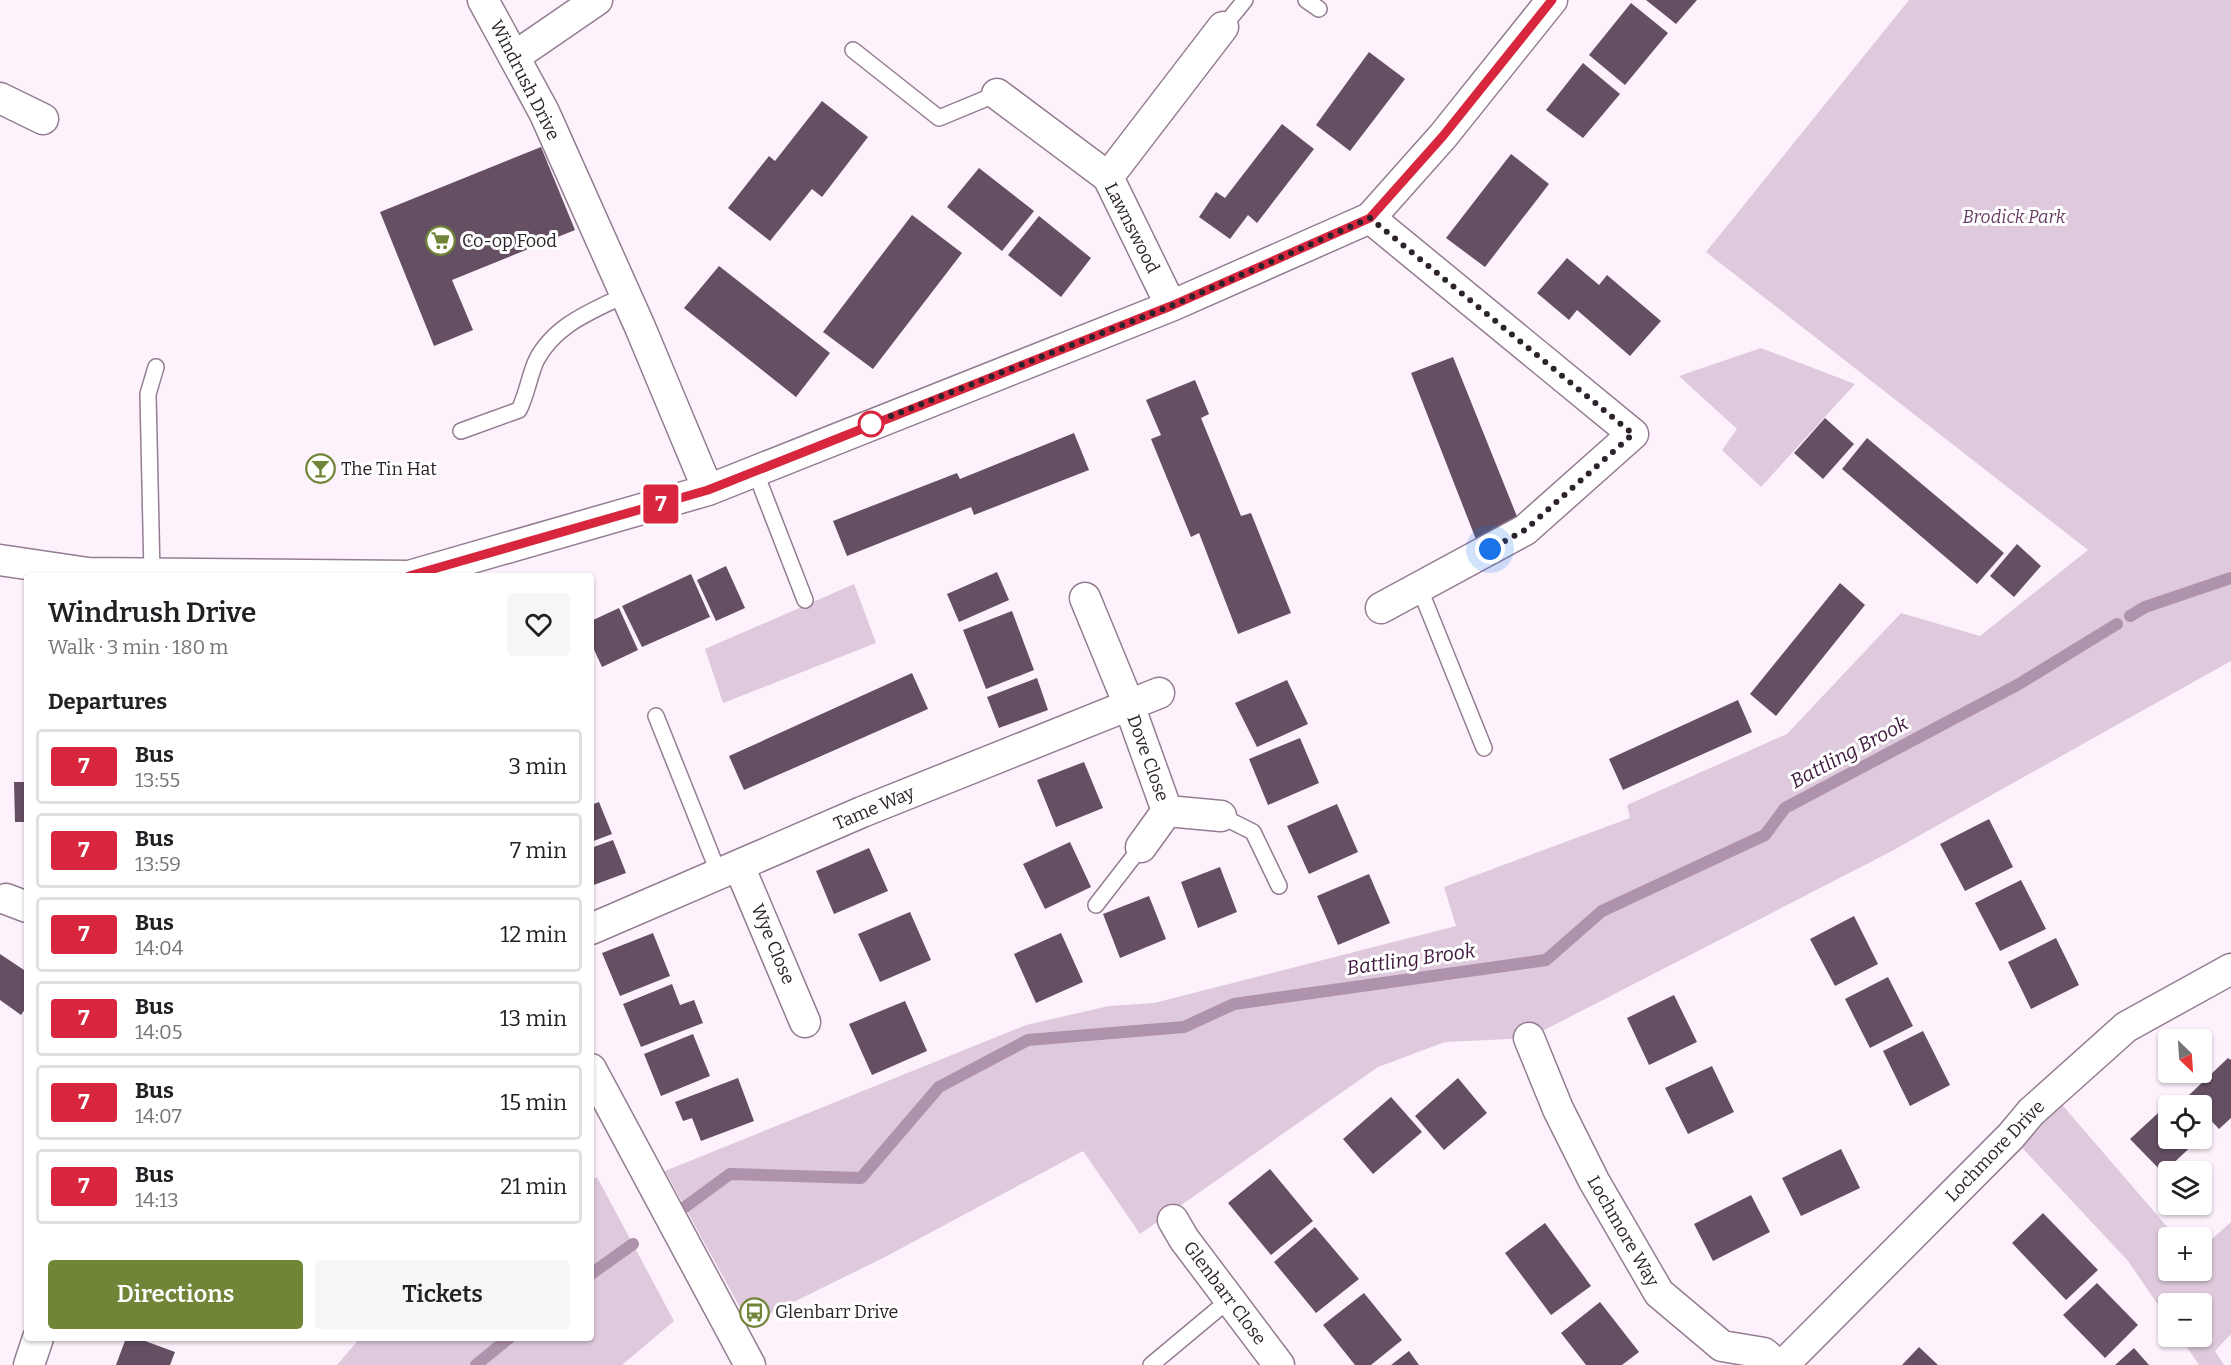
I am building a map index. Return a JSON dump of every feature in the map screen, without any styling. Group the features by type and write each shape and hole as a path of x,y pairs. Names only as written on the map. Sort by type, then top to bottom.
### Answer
{"street":[{"name":"Windrush Drive","path":"483,0 544,112 708,490"},
{"path":"514,57 597,0"},
{"path":"419,573 708,490 1171,306 1370,218 1443,136 1552,0"},
{"path":"1107,177 1223,27"},
{"name":"Lawnswood","path":"997,94 1107,177 1171,306"},
{"path":"0,98 43,119"},
{"path":"1370,218 1633,434 1525,530 1381,608"},
{"path":"0,560 88,573"},
{"name":"Dove Close","path":"1085,598 1129,705 1167,811"},
{"name":"Tame Way","path":"594,928 862,812 1159,693"},
{"path":"1141,847 1167,811 1221,816"},
{"name":"Wye Close","path":"729,870 805,1022"},
{"name":"Lochmore Drive","path":"1783,1365 2011,1136 2031,1112 2072,1074 2126,1028 2231,969"},
{"name":"Lochmore Way","path":"1529,1038 1558,1109 1594,1181 1659,1293 1722,1346 1764,1353 1777,1365"},
{"path":"594,1075 750,1365"},
{"name":"Glenbarr Close","path":"1173,1220 1279,1365"},
{"path":"29,1365 37,1341"}],"lane":[{"path":"1223,27 1245,0"},
{"path":"853,50 939,118 997,94"},
{"path":"461,431 519,410 527,395 536,361 565,325 625,295"},
{"path":"152,573 148,394 156,367"},
{"path":"755,471 805,600"},
{"path":"1419,587 1484,748"},
{"path":"656,716 729,870"},
{"path":"1221,816 1253,832 1279,886"},
{"path":"1096,905 1141,847"},
{"path":"1151,1365 1230,1299"}],"green space":[{"name":"Brodick Park","path":"1909,0 2231,0 2231,661 1890,852 1529,1038 1445,1042 1378,1067 1140,1234 1083,1151 885,1257 749,1324 665,1171 1026,1025 1109,1006 1154,1003 1456,926 1444,887 1630,818 1627,805 1787,734 1901,613 1980,636 2088,550 1706,252"},
{"path":"1761,348 1855,384 1761,487 1722,450 1737,429 1679,376"},
{"path":"854,584 876,643 723,703 705,649"},
{"path":"2052,1093 2167,1227 2158,1227 2158,1281 2212,1281 2212,1239 2231,1222 2231,1334 2215,1351 2224,1365 2199,1365 2187,1347 2212,1347 2212,1293 2158,1293 2158,1305 2128,1261 2014,1139"},
{"path":"597,1177 674,1321 622,1365 337,1365 357,1341 594,1341 594,1178"}],"building":[{"path":"1646,0 1697,0 1676,24"},
{"path":"1631,3 1668,33 1625,85 1589,55"},
{"path":"1369,52 1405,79 1350,151 1316,125"},
{"path":"1583,63 1620,94 1583,138 1546,110"},
{"path":"822,101 868,137 822,197 812,189 770,241 728,208 769,156 775,161"},
{"path":"1282,124 1314,149 1257,223 1248,215 1230,239 1199,217 1216,192 1225,198"},
{"path":"541,147 575,230 452,280 473,330 434,346 380,212"},
{"path":"1511,154 1549,184 1485,267 1446,238"},
{"path":"979,168 1034,211 1002,251 947,207"},
{"path":"912,215 962,253 873,369 823,332"},
{"path":"1039,216 1091,258 1061,297 1008,255"},
{"path":"1567,258 1599,285 1607,275 1661,321 1630,356 1577,310 1569,320 1537,293"},
{"path":"719,266 830,353 796,397 684,308"},
{"path":"1453,357 1520,524 1477,542 1411,373"},
{"path":"1195,380 1209,414 1201,418 1241,516 1251,513 1291,613 1238,634 1199,533 1191,537 1151,439 1161,435 1146,400"},
{"path":"1825,418 1854,444 1823,479 1794,453"},
{"path":"1074,433 1089,470 974,515 971,507 847,556 833,521 957,473 960,479"},
{"path":"1867,438 2004,553 1977,584 1842,469"},
{"path":"2017,544 2041,566 2014,597 1990,576"},
{"path":"726,566 745,608 716,621 697,580"},
{"path":"997,572 1009,600 959,622 947,594"},
{"path":"691,574 710,617 642,647 622,606"},
{"path":"1840,583 1865,605 1776,716 1750,694"},
{"path":"619,608 638,650 602,667 594,650 594,620"},
{"path":"1012,611 1034,670 986,689 963,630"},
{"path":"912,673 928,709 744,790 729,756"},
{"path":"1037,678 1048,710 999,728 987,697"},
{"path":"1287,680 1308,724 1257,747 1235,703"},
{"path":"1738,700 1752,732 1623,790 1609,759"},
{"path":"1300,738 1319,783 1268,805 1249,759"},
{"path":"1084,762 1103,808 1056,827 1037,780"},
{"path":"14,782 24,782 24,822 15,822"},
{"path":"599,802 612,834 594,841 594,804"},
{"path":"1337,804 1358,852 1309,874 1287,826"},
{"path":"1989,819 2013,867 1965,891 1940,844"},
{"path":"613,840 626,873 594,885 594,847"},
{"path":"1070,842 1091,887 1045,909 1023,864"},
{"path":"869,848 888,891 834,914 816,871"},
{"path":"1220,867 1237,912 1198,928 1181,882"},
{"path":"1369,874 1390,923 1338,945 1317,896"},
{"path":"2021,880 2046,929 2000,951 1975,903"},
{"path":"1149,896 1166,939 1120,958 1103,914"},
{"path":"910,912 931,960 880,982 858,934"},
{"path":"1854,916 1878,964 1835,986 1810,939"},
{"path":"653,933 670,976 620,996 602,953"},
{"path":"1061,933 1083,982 1036,1003 1014,954"},
{"path":"2056,938 2079,985 2031,1009 2008,962"},
{"path":"0,954 24,970 24,1010 21,1015 0,1000"},
{"path":"1888,977 1913,1026 1870,1048 1845,999"},
{"path":"672,984 680,1005 694,1000 703,1023 641,1047 623,1004"},
{"path":"1674,995 1697,1042 1649,1065 1627,1018"},
{"path":"905,1001 927,1051 872,1075 849,1024"},
{"path":"1923,1031 1950,1085 1910,1106 1883,1051"},
{"path":"693,1034 710,1076 661,1096 644,1054"},
{"path":"2228,1058 2231,1060 2231,1118 2219,1129 2212,1122 2212,1095 2189,1095 2202,1083 2212,1083 2212,1073"},
{"path":"1712,1066 1734,1112 1688,1134 1665,1088"},
{"path":"738,1078 754,1121 701,1141 692,1118 683,1121 675,1102"},
{"path":"1458,1078 1487,1113 1444,1150 1415,1116"},
{"path":"1391,1097 1422,1132 1373,1174 1343,1139"},
{"path":"2158,1113 2158,1149 2188,1149 2176,1161 2158,1161 2158,1168 2130,1139"},
{"path":"1841,1149 1860,1188 1801,1216 1782,1178"},
{"path":"1270,1169 1313,1221 1271,1255 1228,1203"},
{"path":"1751,1195 1770,1232 1713,1261 1694,1224"},
{"path":"2043,1213 2098,1270 2066,1300 2012,1243"},
{"path":"1545,1223 1591,1286 1551,1315 1505,1253"},
{"path":"1315,1227 1359,1279 1316,1313 1274,1262"},
{"path":"2097,1283 2138,1325 2105,1358 2063,1315"},
{"path":"1364,1293 1402,1340 1371,1365 1355,1365 1323,1325"},
{"path":"1600,1302 1639,1352 1622,1365 1586,1365 1561,1333"},
{"path":"125,1341 145,1341 175,1352 170,1365 116,1365"},
{"path":"1919,1347 1938,1365 1902,1365"},
{"path":"2134,1348 2149,1365 2115,1365"},
{"path":"1409,1351 1419,1365 1391,1365"}],"waterway":[{"name":"Battling Brook","path":"2130,616 2145,607 2231,578"},
{"name":"Battling Brook","path":"685,1207 730,1174 861,1178 939,1087 1028,1040 1184,1027 1234,1004 1546,960 1602,911 1765,835 1785,808 2019,684 2117,624"},
{"name":"Battling Brook","path":"594,1272 633,1244"},
{"name":"Battling Brook","path":"476,1365 505,1341"}],"bus line":[{"name":"7","path":"419,573 708,490 1171,306 1370,218 1443,136 1552,0"}],"place":[{"name":"Co-op Food","path":"441,241"},
{"name":"The Tin Hat","path":"320,469"},
{"name":"Glenbarr Drive","path":"754,1312"}],"route":[{"path":"871,424 1171,306 1370,218 1633,434 1525,530 1490,549"}]}
